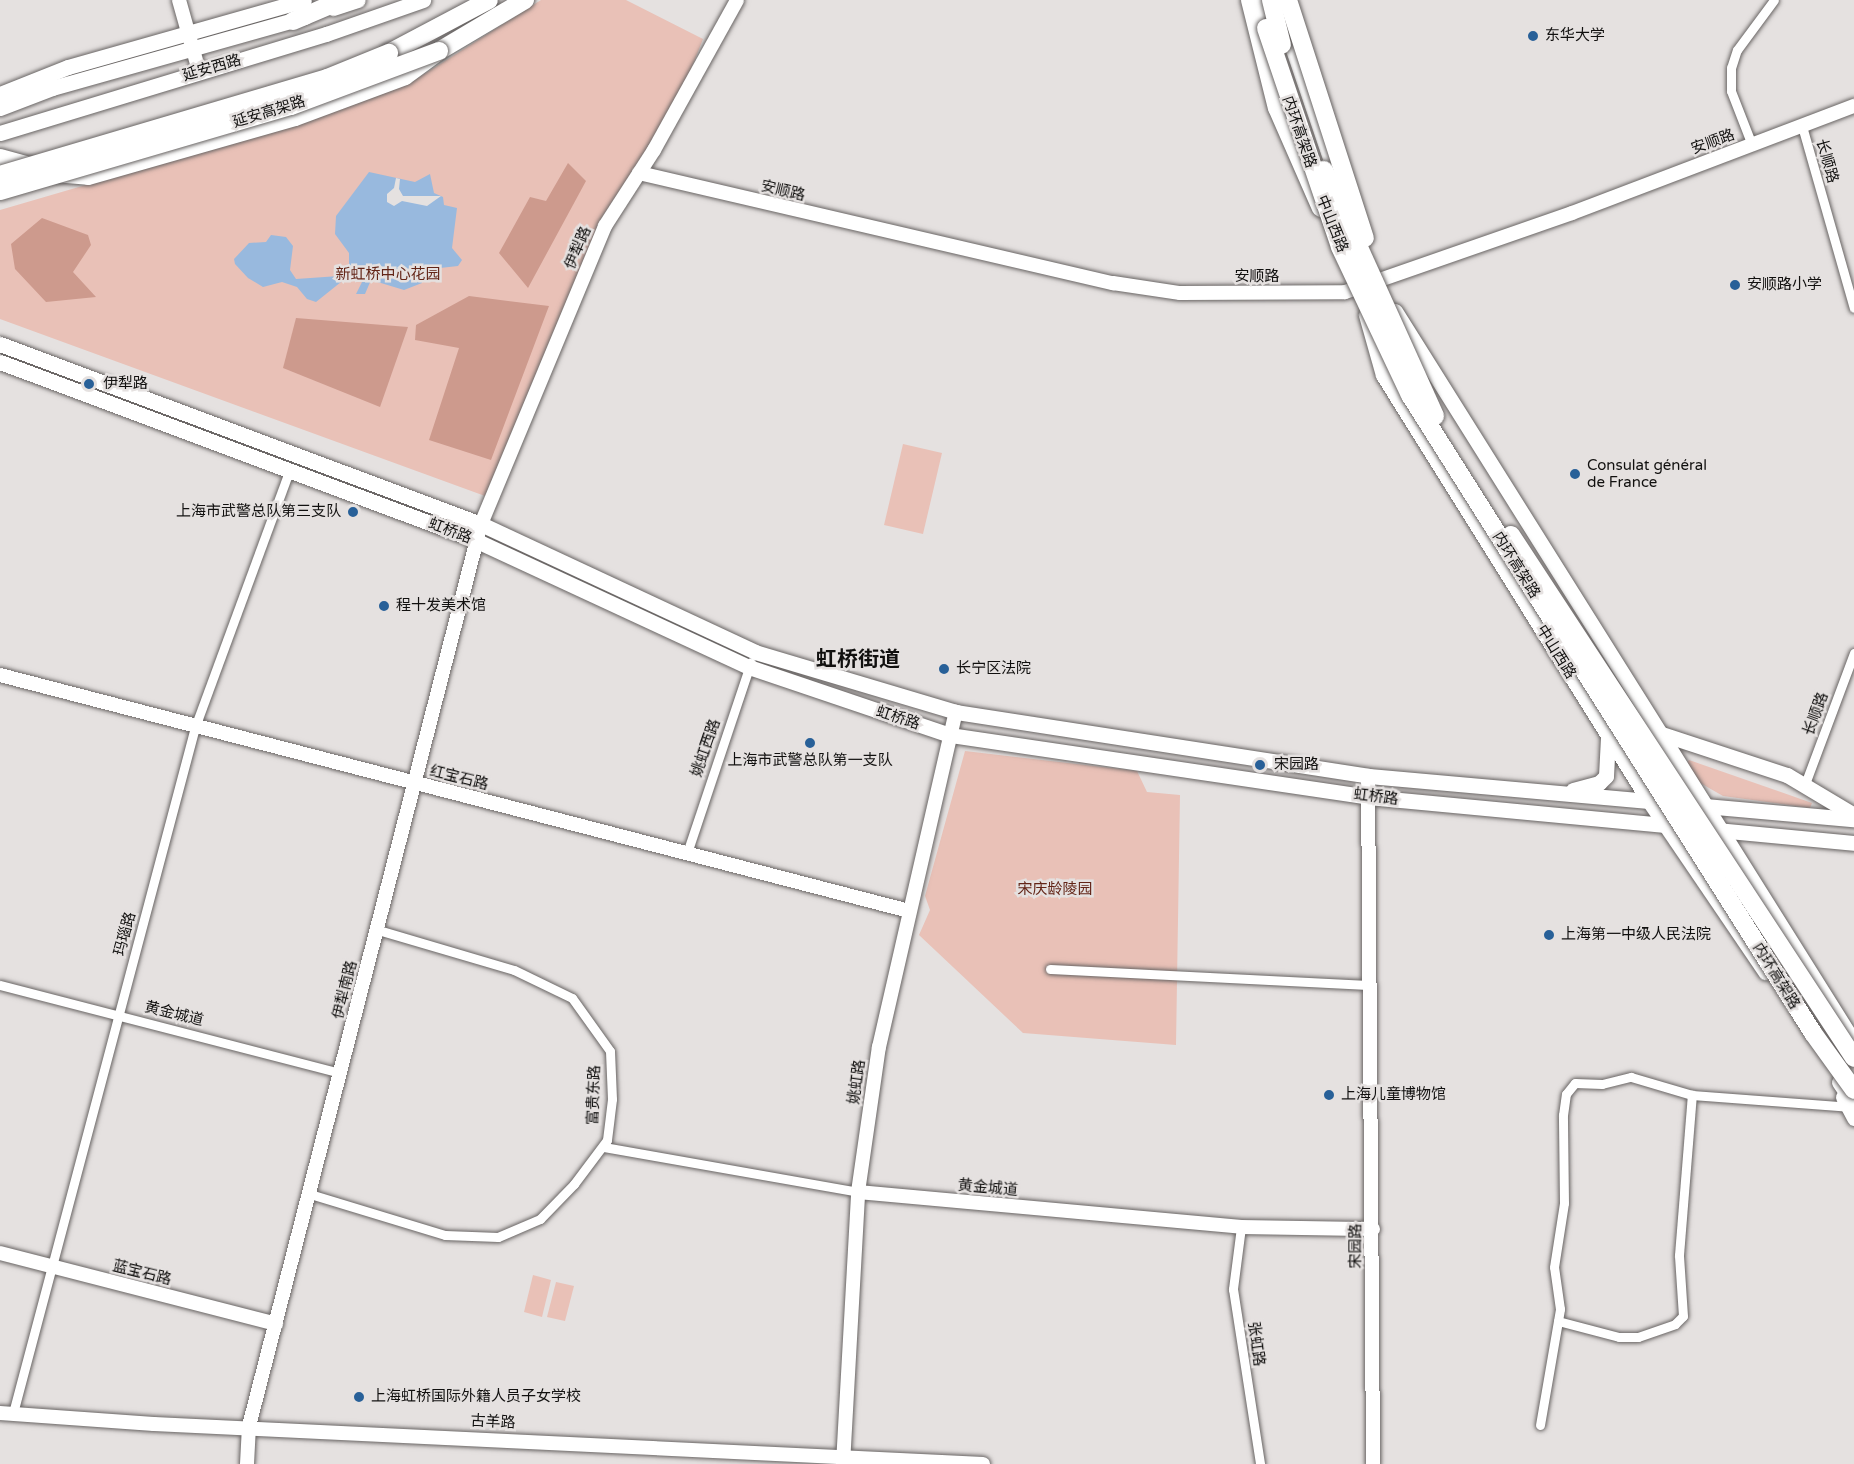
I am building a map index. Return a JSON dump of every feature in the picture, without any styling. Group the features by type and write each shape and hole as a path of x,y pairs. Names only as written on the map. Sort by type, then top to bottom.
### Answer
{"highway":[{"path":"293,21 342,0"},
{"name":"延安高架路","path":"0,175 327,78 389,53 489,0"},
{"name":"延安高架路","path":"0,191 291,106 439,51 525,0"},
{"path":"1250,0 1277,108 1299,164 1340,247"},
{"name":"内环高架路","path":"1261,0 1291,110 1340,247 1381,341 1433,436 1813,1033 1853,1105"},
{"name":"内环高架路","path":"1271,0 1300,112 1417,381 1465,465 1854,1058"},
{"path":"1288,0 1328,131 1417,381"},
{"path":"0,158 55,173 88,176 340,103 405,76 439,51"},
{"path":"1822,1008 1854,1043"}],"main road":[{"name":"延安西路","path":"0,108 304,0"},
{"name":"延安西路","path":"0,94 68,67 293,21 358,0"},
{"name":"延安西路","path":"0,133 326,34 423,0"},
{"name":"中山西路","path":"1261,0 1272,49 1307,161 1358,289 1383,375 1665,826 1853,1105"},
{"name":"中山西路","path":"1279,0 1312,114 1378,281 1656,732 1704,803 1854,1043"},
{"name":"虹桥路","path":"0,344 481,524 755,651 956,711 1368,776 1854,817"},
{"name":"虹桥路","path":"0,363 476,540 749,667 950,735 1368,797 1854,843"},
{"path":"1656,732 1745,759 1805,784 1854,817"},
{"path":"1563,792 1599,783 1606,776 1608,735"},
{"path":"1739,859 1740,841 1748,833"}],"street":[{"path":"178,0 199,71"},
{"name":"伊犁路","path":"481,524 605,226 639,173 737,0"},
{"path":"1752,145 1731,91 1731,68 1737,50 1773,0"},
{"name":"安顺路","path":"639,173 1113,283 1180,293 1315,293 1358,289 1854,106"},
{"name":"长顺路","path":"1802,126 1854,308"},
{"name":"玛瑙路","path":"7,1413 52,1268 195,727 289,471"},
{"name":"伊犁南路","path":"248,1464 249,1426 416,784 481,524"},
{"name":"姚虹西路","path":"687,853 755,651"},
{"name":"长顺路","path":"1805,784 1854,653"},
{"name":"红宝石路","path":"0,675 909,910"},
{"name":"姚虹路","path":"843,1460 858,1192 879,1047 956,711"},
{"name":"宋园路","path":"1368,776 1373,1464"},
{"name":"富贵东路","path":"310,1194 445,1235 498,1237 540,1219 604,1147 612,1099 610,1051 572,998 514,970 378,930"},
{"path":"1050,969 1369,985"},
{"name":"黄金城道","path":"0,985 341,1073"},
{"path":"1540,1425 1558,1321 1554,1267 1564,1203 1566,1094 1575,1083 1602,1084 1630,1077 1692,1095 1853,1105"},
{"path":"1558,1321 1619,1337 1638,1337 1675,1324 1683,1316 1679,1255 1692,1095"},
{"name":"黄金城道","path":"604,1147 858,1192 1241,1227 1373,1228"},
{"name":"张虹路","path":"1241,1227 1233,1289 1260,1464"},
{"name":"蓝宝石路","path":"0,1253 276,1324"},
{"name":"古羊路","path":"7,1413 843,1460 983,1464"}],"green space":[{"name":"新虹桥中心花园","path":"541,0 626,0 703,39 677,105 600,220 485,496 0,319 0,210 264,133 407,85"},
{"path":"903,444 942,453 923,534 884,525"},
{"name":"宋庆龄陵园","path":"965,751 1137,771 1147,792 1180,795 1176,1045 1023,1033 919,935 930,910 925,896"},
{"path":"1689,760 1812,803 1810,808 1723,796 1695,780 1686,765"},
{"path":"533,1275 551,1280 542,1317 524,1312"},
{"path":"556,1282 574,1286 565,1321 547,1317"}],"shaded area":[{"path":"568,163 586,181 528,288 499,253 530,197 546,201"},
{"path":"42,218 88,235 91,245 73,272 96,297 46,302 15,269 11,244"},
{"path":"469,296 549,306 491,460 429,440 459,348 415,340 416,325"},
{"path":"296,318 408,327 380,407 283,368"}],"water":[{"path":"369,172 415,182 430,174 434,193 443,197 444,205 457,208 452,248 462,260 458,266 431,269 420,274 422,283 404,290 371,280 365,294 356,294 362,282 355,277 341,282 316,302 307,299 297,287 282,282 263,287 248,278 235,264 234,259 249,243 266,242 271,235 286,237 293,246 290,270 296,279 339,276 349,268 349,253 335,234 336,216"}],"pier":[{"path":"396,178 400,179 399,189 403,196 441,196 427,206 402,201 394,206 387,202 387,194 394,188"}],"place":[{"name":"东华大学","path":"1533,36"},
{"name":"安顺路小学","path":"1735,285"},
{"name":"伊犁路","path":"89,384"},
{"name":"Consulat général de France","path":"1575,474"},
{"name":"上海市武警总队第三支队","path":"353,512"},
{"name":"程十发美术馆","path":"384,606"},
{"name":"长宁区法院","path":"944,669"},
{"name":"上海市武警总队第一支队","path":"810,743"},
{"name":"宋园路","path":"1260,765"},
{"name":"上海第一中级人民法院","path":"1549,935"},
{"name":"上海儿童博物馆","path":"1329,1095"},
{"name":"上海虹桥国际外籍人员子女学校","path":"359,1397"}],"district":[{"name":"虹桥街道","path":"858,660"}]}
